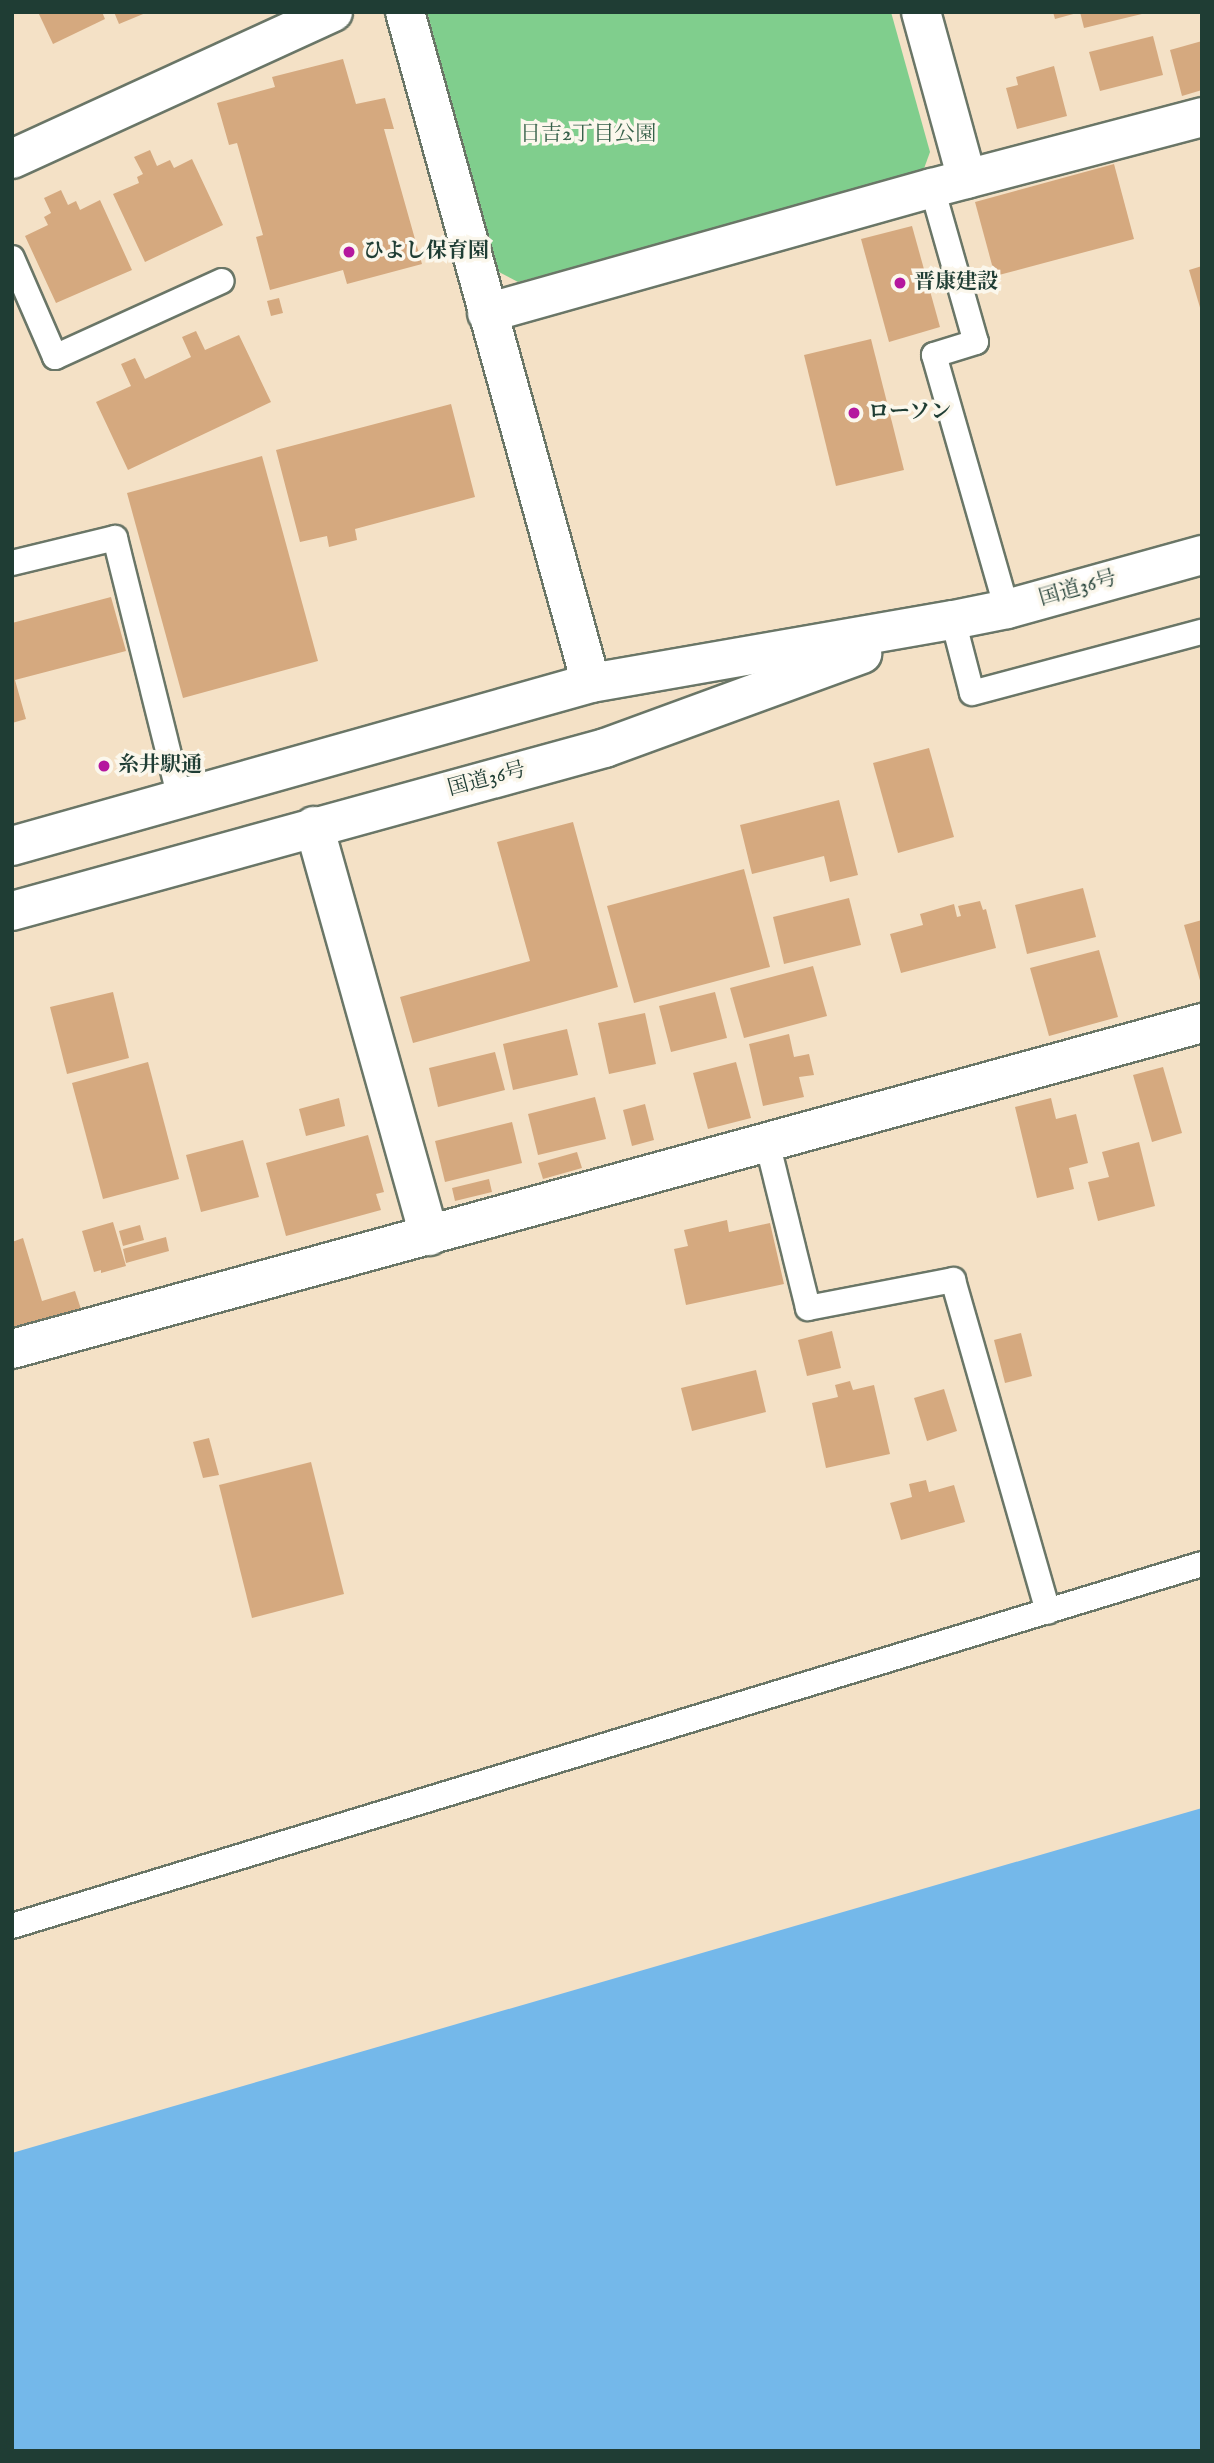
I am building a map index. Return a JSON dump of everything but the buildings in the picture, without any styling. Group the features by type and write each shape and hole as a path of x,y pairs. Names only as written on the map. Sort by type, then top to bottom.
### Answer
{"main road":[{"path":"12,159 333,12"},
{"path":"405,12 591,682"},
{"path":"921,12 950,183"},
{"path":"487,313 950,183 1202,117"},
{"name":"国道36号","path":"12,846 591,682 1007,609 1202,555"},
{"name":"国道36号","path":"12,911 605,748 953,620"},
{"path":"314,826 429,1236"},
{"path":"12,1349 1202,1023"}],"lane":[{"path":"950,183 976,342 934,355 1007,609"},
{"path":"12,258 55,357 222,281"},
{"path":"12,563 115,538 180,799"},
{"path":"953,620 972,693 1202,632"},
{"path":"767,1142 808,1308 953,1280 1048,1612"},
{"path":"12,1926 1202,1564"}],"green space":[{"name":"日吉2丁目公園","path":"427,12 891,12 930,152 922,174 518,282 499,272"}],"water":[{"path":"1202,1808 1202,2451 12,2451 12,2153"}],"place":[{"name":"ひよし保育園","path":"349,252"},
{"name":"晋康建設","path":"900,283"},
{"name":"ローソン","path":"854,413"},
{"name":"糸井駅通","path":"104,766"}]}
